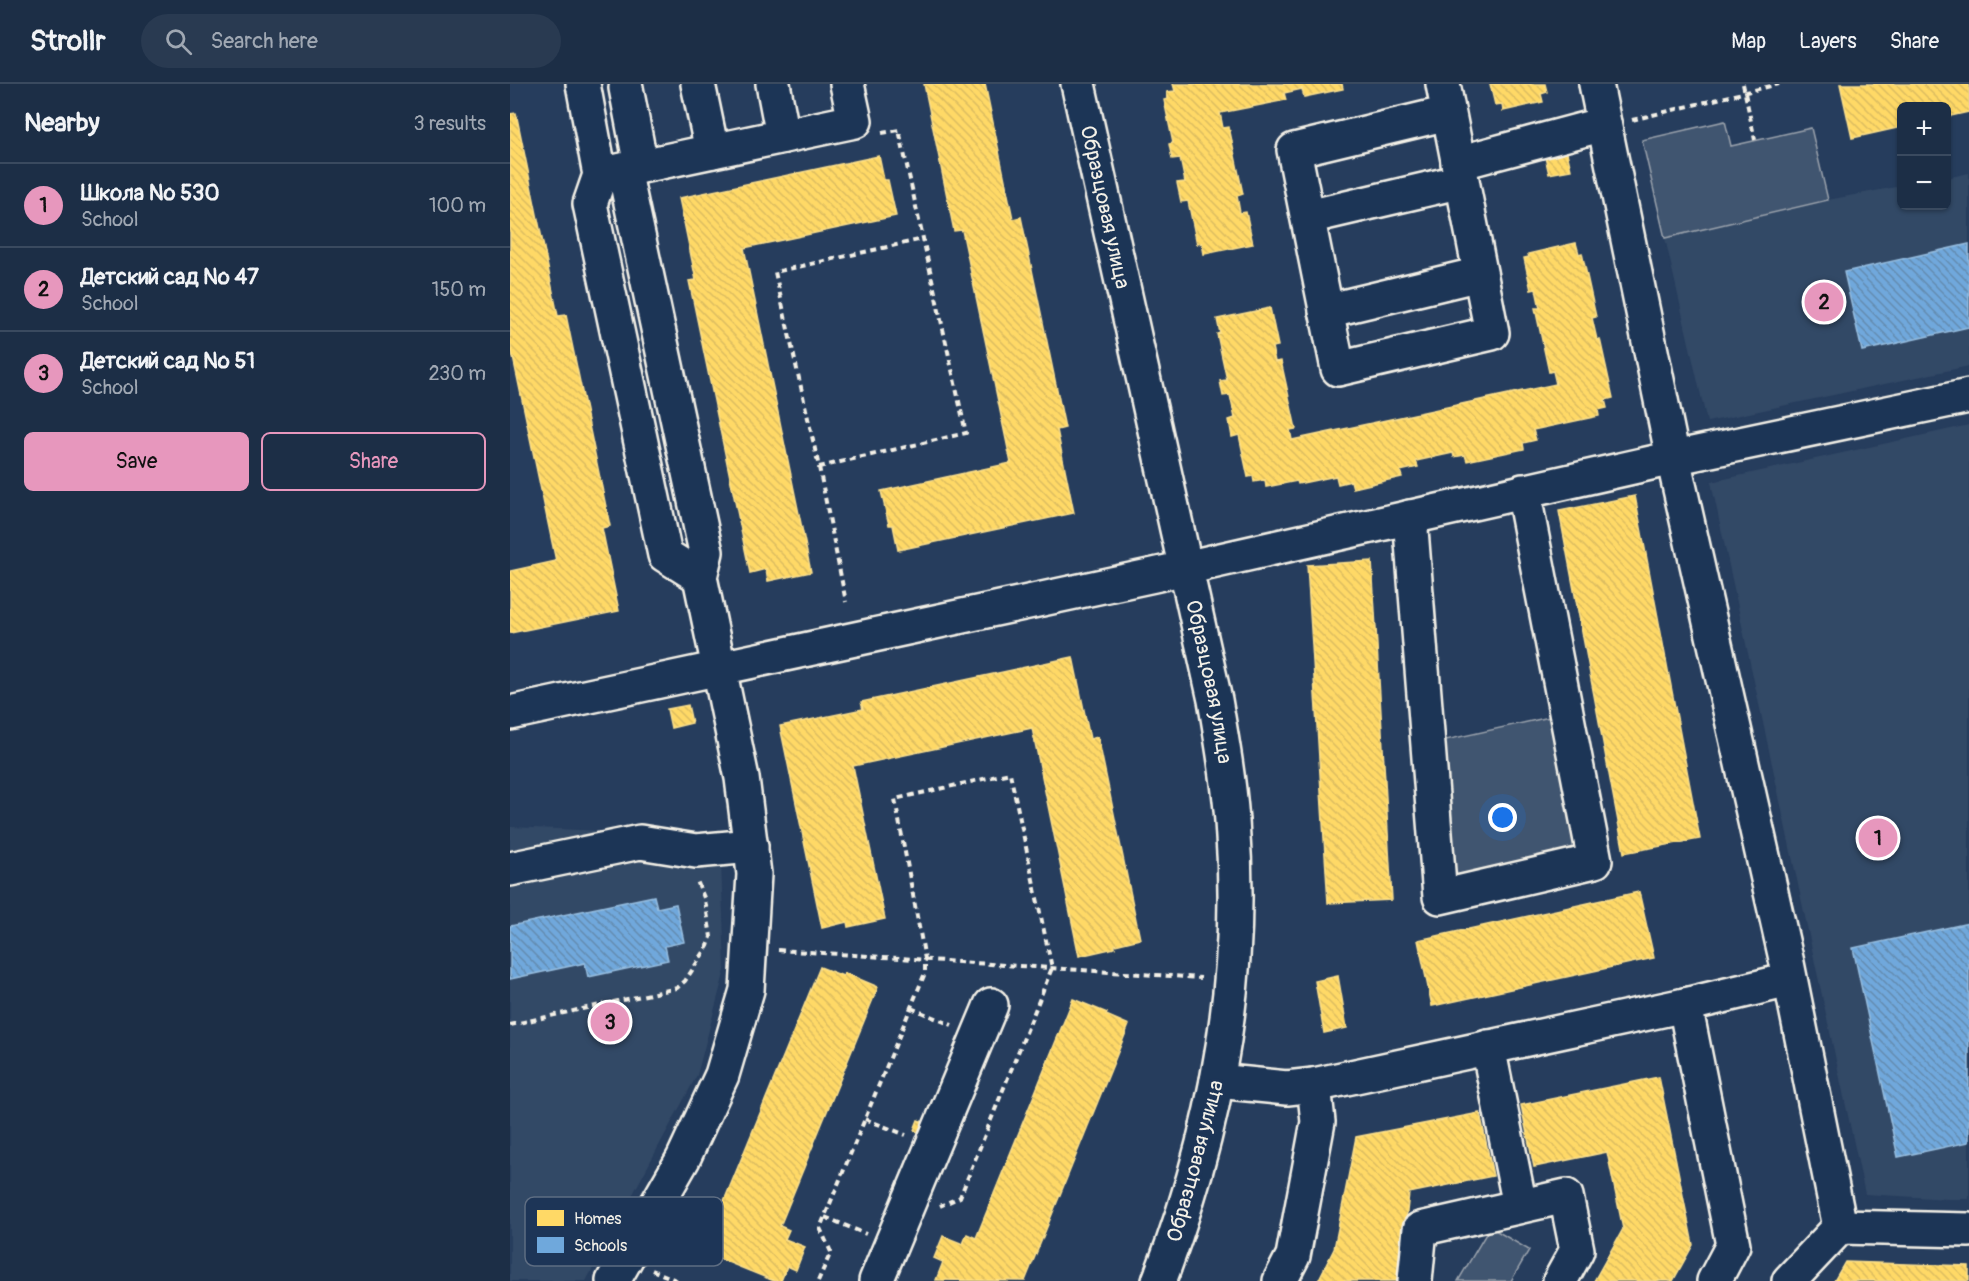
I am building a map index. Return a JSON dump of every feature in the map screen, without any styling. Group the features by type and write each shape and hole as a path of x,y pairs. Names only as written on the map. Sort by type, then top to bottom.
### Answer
{"street":[{"path":"583,84 622,170"},
{"path":"698,84 712,151"},
{"path":"772,84 783,136"},
{"path":"661,1197 682,1159 722,1075 747,990 754,874 742,778 700,577 665,555 590,204 622,170 855,121 847,84"},
{"name":"Образцовая улица","path":"1078,84 1215,700 1226,762 1233,823 1235,888 1233,952 1227,1017 1217,1081 1198,1164 1180,1225 1159,1281"},
{"path":"1596,84 1615,123 1673,458 1787,963 1840,1227"},
{"path":"622,170 626,88"},
{"path":"1445,98 1460,172 1492,333 1338,369 1294,150 1445,98"},
{"path":"1308,218 1615,123"},
{"path":"1326,311 1480,274"},
{"path":"510,713 1184,568 1673,458 1969,396"},
{"path":"1410,517 1440,897 1595,861 1523,491"},
{"path":"510,869 640,842 696,851 751,846"},
{"path":"1217,1081 1287,1088 1314,1085 1790,980"},
{"path":"876,1281 991,1005"},
{"path":"1684,1005 1733,1245 1714,1281"},
{"path":"1488,1047 1520,1206"},
{"path":"1280,1281 1293,1256 1318,1122 1314,1085"},
{"path":"1415,1281 1420,1228 1566,1196 1577,1250 1560,1281"},
{"path":"1789,1281 1840,1227 1969,1230"},
{"path":"613,1281 621,1266"}],"path":[{"path":"1743,84 1755,140"},
{"path":"1615,123 1779,84"},
{"path":"819,467 966,433 899,130 876,134"},
{"path":"846,602 819,467 775,272 922,238"},
{"path":"818,1281 831,1252 820,1228 925,973 925,959 895,799 1010,773 1052,968 960,1197 932,1210"},
{"path":"510,1026 678,988 708,946 711,937 705,900 695,875 693,857 696,851"},
{"path":"750,948 1202,978"},
{"path":"911,1008 978,1036"},
{"path":"865,1119 933,1145"},
{"path":"825,1217 891,1244"},
{"path":"652,1270 678,1281"}],"shaded area":[{"path":"1725,121 1731,146 1811,128 1828,200 1665,238 1642,140"},
{"path":"1969,173 1969,366 1707,422 1665,238 1828,200 1897,187 1897,210 1951,210 1951,177"},
{"path":"1969,425 1969,1199 1865,1194 1711,482"},
{"path":"1550,717 1578,850 1453,877 1441,741"},
{"path":"510,827 720,836 725,970 697,1075 631,1197 525,1197 525,1266 594,1266 586,1281 510,1281"},
{"path":"1490,1227 1529,1250 1511,1281 1458,1281"}],"building: Homes":[{"path":"924,84 985,84 1013,219 1021,217 1065,428 1057,430 1074,513 898,550 893,525 889,525 881,491 1011,463 962,230 954,231"},
{"path":"1173,84 1342,84 1343,89 1304,97 1302,89 1284,93 1286,100 1220,113 1223,128 1229,127 1243,194 1237,196 1240,213 1246,212 1253,244 1204,254 1202,243 1197,244 1188,201 1181,202 1177,183 1185,182 1180,158 1172,159 1169,144 1173,143 1164,100 1168,99 1167,92 1175,91"},
{"path":"1490,84 1545,84 1547,92 1541,94 1543,102 1503,111 1502,104 1495,105"},
{"path":"1840,84 1969,84 1969,112 1951,116 1951,102 1897,102 1897,128 1852,138"},
{"path":"516,113 558,316 566,315 610,526 602,528 619,611 510,633 510,571 556,561 510,343 510,114"},
{"path":"1567,153 1571,170 1549,174 1545,157"},
{"path":"879,156 884,180 888,180 896,216 744,248 811,572 768,581 766,569 750,573 689,281 696,280 679,198"},
{"path":"1576,243 1579,254 1582,253 1596,317 1592,318 1597,340 1600,339 1613,398 1605,400 1607,408 1598,410 1599,416 1533,430 1536,440 1523,443 1524,449 1467,461 1465,455 1454,457 1453,453 1416,461 1418,467 1400,471 1402,477 1353,488 1351,481 1338,484 1336,476 1298,484 1297,481 1266,487 1265,480 1254,482 1253,476 1248,477 1239,435 1232,437 1229,420 1235,418 1230,395 1223,396 1220,381 1227,380 1217,334 1220,333 1217,319 1270,308 1278,346 1272,347 1275,362 1281,361 1296,429 1290,430 1292,440 1556,384 1553,371 1549,372 1535,308 1540,308 1536,289 1531,290 1524,258 1529,257 1528,254"},
{"path":"1635,496 1700,839 1624,853 1559,511"},
{"path":"1372,561 1392,900 1328,903 1307,565"},
{"path":"1073,657 1090,739 1098,737 1140,939 1115,945 1115,948 1079,956 1032,728 853,766 885,919 848,927 847,922 822,928 780,726 863,709 861,702"},
{"path":"688,705 692,723 671,728 667,709"},
{"path":"1639,892 1654,958 1432,1006 1418,940"},
{"path":"820,967 843,976 845,973 878,987 780,1226 789,1230 785,1239 805,1247 796,1270 787,1266 781,1281 774,1281 723,1260 723,1203"},
{"path":"1338,976 1347,1028 1324,1033 1315,981"},
{"path":"1073,999 1129,1025 1025,1281 936,1280 943,1262 934,1258 943,1236 963,1244 967,1234 976,1238"},
{"path":"1659,1077 1693,1245 1673,1281 1594,1281 1623,1229 1607,1152 1534,1167 1521,1105"},
{"path":"1480,1113 1493,1176 1409,1193 1400,1275 1396,1281 1318,1281 1334,1249 1356,1137"},
{"path":"918,1120 934,1126 930,1137 914,1130"},
{"path":"1845,1262 1969,1266 1969,1281 1834,1281"}],"building: Schools":[{"path":"1969,244 1969,327 1862,351 1844,272"},
{"path":"654,896 657,908 676,904 684,942 665,946 668,960 588,977 585,963 510,979 510,926"},
{"path":"1969,923 1969,1142 1898,1157 1853,948"}],"place":[{"name":"Детский сад № 47","path":"1824,302"},
{"name":"Школа № 530","path":"1878,838"},
{"name":"Детский сад № 51","path":"610,1022"}]}
